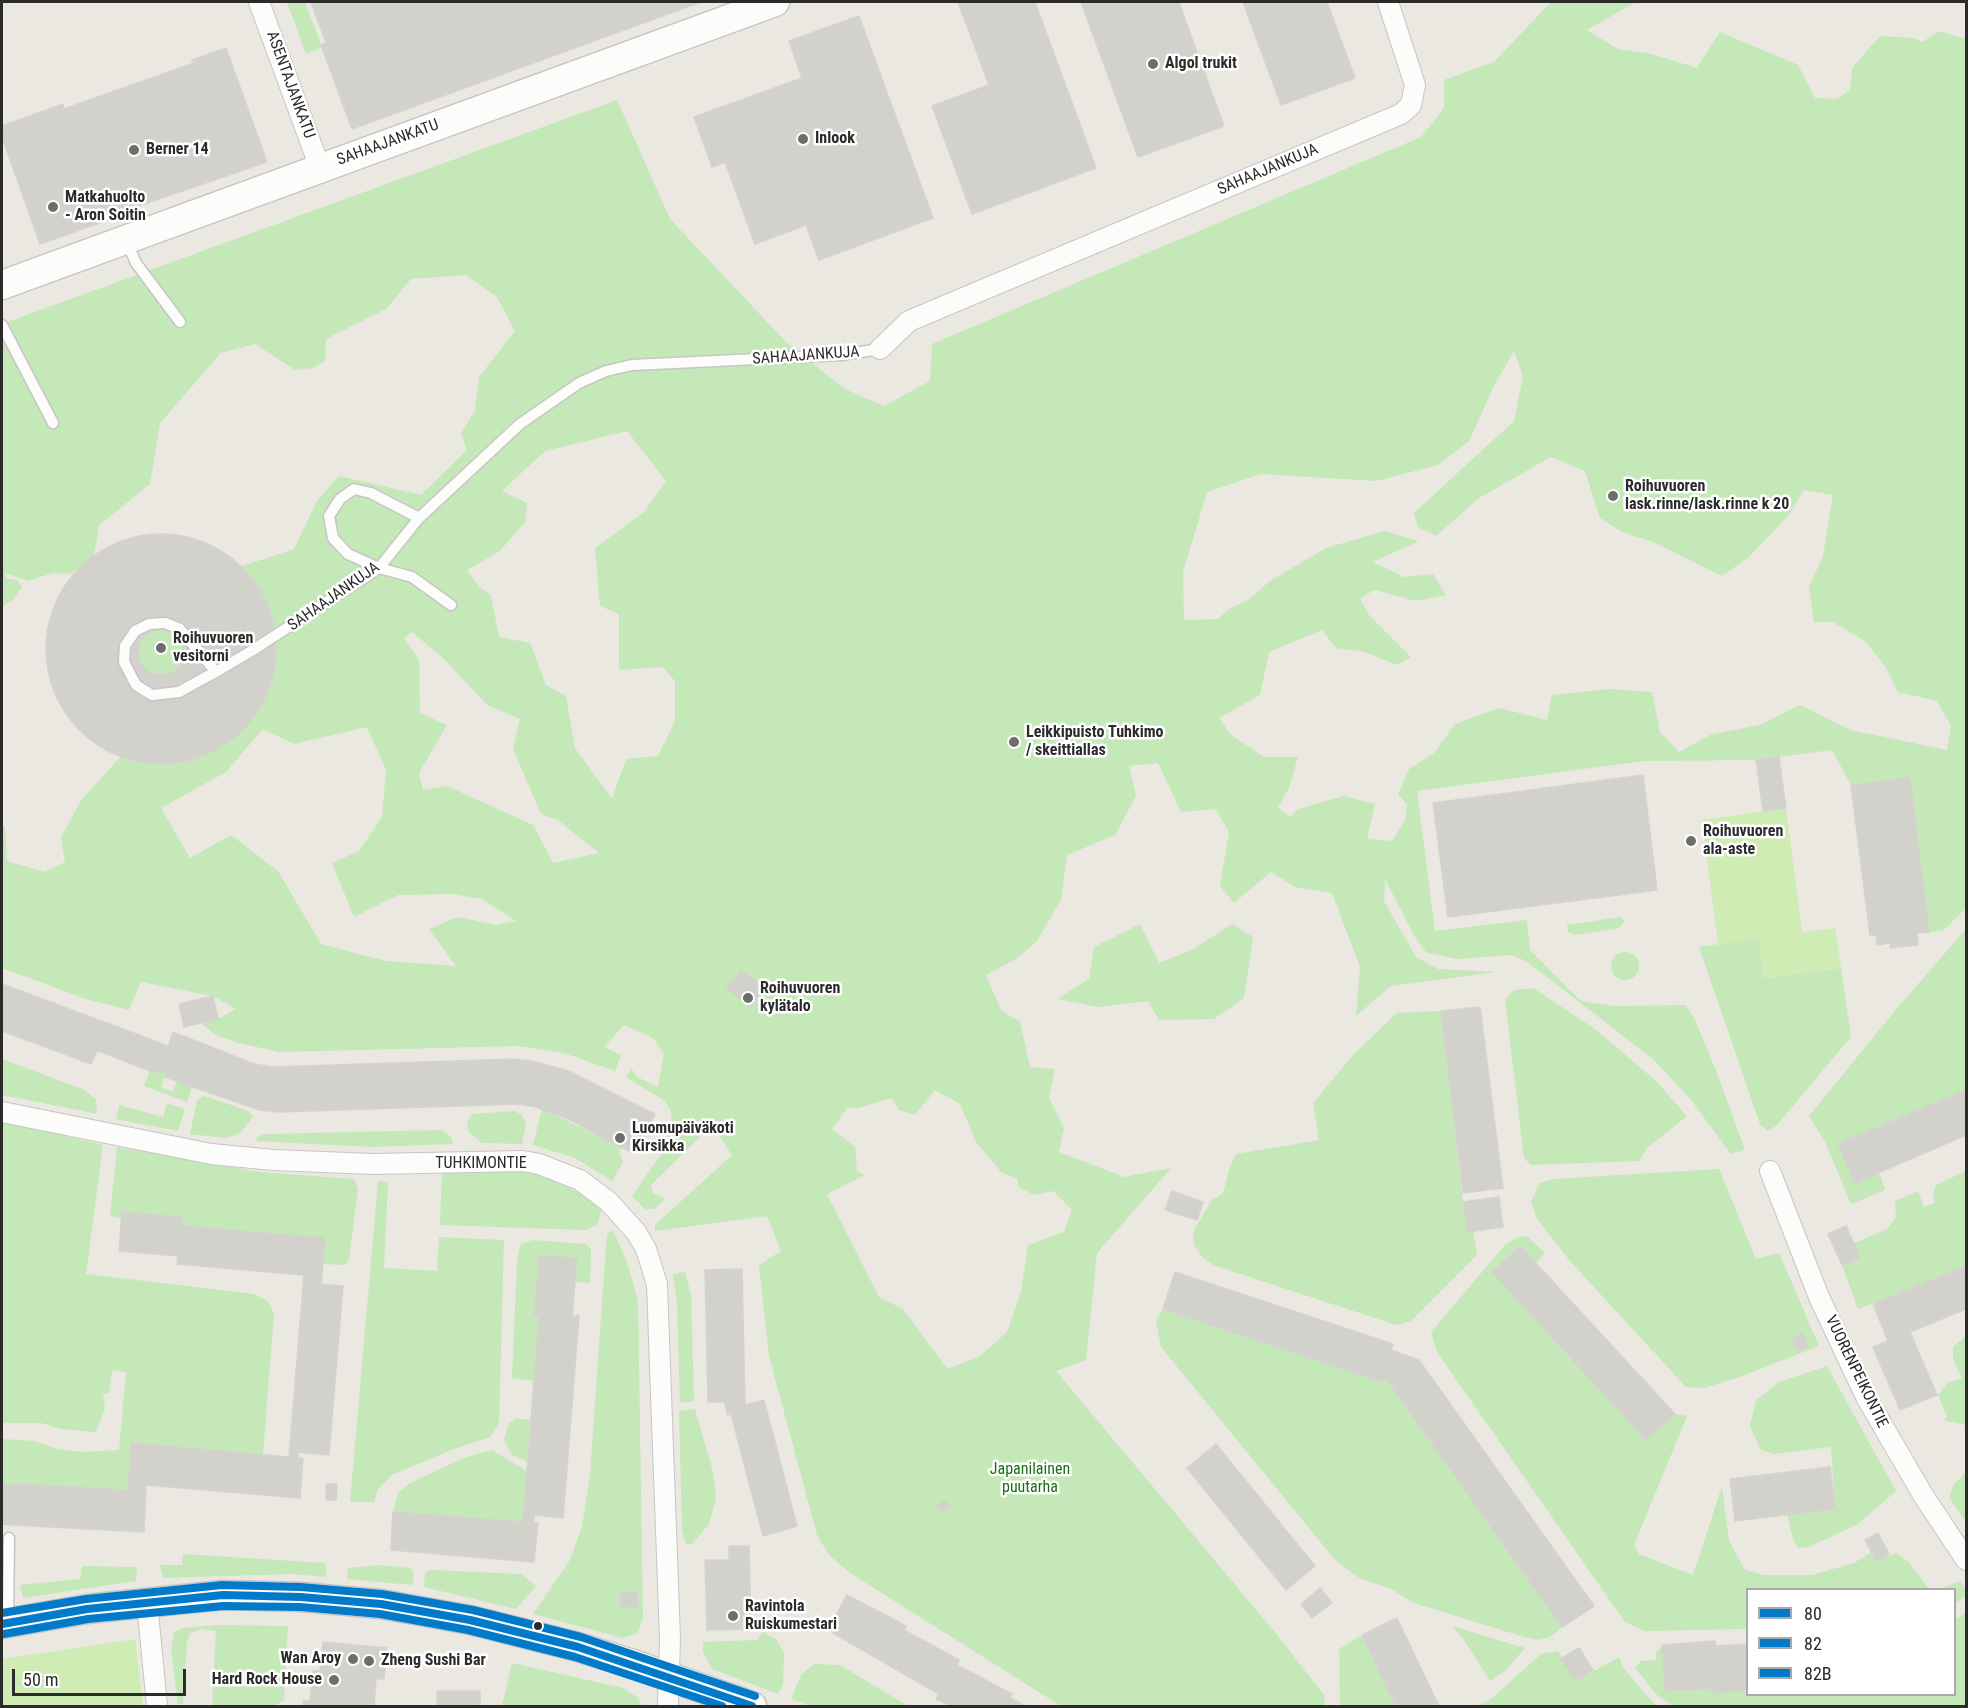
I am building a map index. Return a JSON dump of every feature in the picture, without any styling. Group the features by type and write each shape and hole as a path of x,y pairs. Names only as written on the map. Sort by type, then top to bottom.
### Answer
{"main road":[{"name":"SAHAAJANKATU","path":"2,285 775,2"},
{"path":"5,1623 147,1602 223,1594 301,1597 399,1606 513,1630 633,1664 752,1707"}],"street":[{"name":"ASENTAJANKATU","path":"259,2 320,168"},
{"name":"SAHAAJANKUJA","path":"880,349 909,321 1401,114 1411,105 1415,85 1388,2"},
{"name":"TUHKIMONTIE","path":"2,1112 211,1154 273,1160 374,1164 531,1162 580,1180 609,1202 636,1232 645,1249 657,1284 670,1677 668,1707"},
{"name":"VUORENPEIKONTIE","path":"1770,1171 1819,1297 1866,1397 1929,1505 1966,1560"},
{"path":"147,1602 157,1707"}],"lane":[{"path":"126,240 136,263 180,322"},
{"path":"2,325 53,423"},
{"name":"SAHAAJANKUJA","path":"216,672 180,629 165,623 149,624 135,631 125,646 124,662 136,686 152,695 179,692 216,672 312,614 379,568 419,519 539,408 579,383 606,370 632,365 841,355 880,349"},
{"path":"419,519 371,493 354,489 340,499 329,516 333,538 348,554 379,568 412,577 451,605"},
{"path":"5,1623 9,1538"}],"green space":[{"path":"287,2 305,2 322,47 306,54"},
{"name":"Japanilainen puutarha","path":"1551,2 1636,2 1587,30 1618,49 1652,54 1697,68 1720,32 1798,65 1815,98 1837,99 1850,90 1852,68 1880,36 1914,38 1922,42 1939,31 1966,39 1966,908 1944,930 1929,932 1910,778 1851,785 1832,750 1756,760 1644,761 1417,791 1435,931 1527,920 1530,950 1581,1001 1615,1006 1686,1005 1696,1022 1715,1068 1745,1150 1731,1154 1691,1100 1653,1059 1526,961 1511,955 1457,959 1426,952 1415,937 1385,879 1384,901 1416,957 1438,969 1497,972 1391,986 1356,1016 1360,967 1332,893 1295,887 1271,872 1234,903 1220,886 1229,832 1216,809 1181,812 1158,763 1129,766 1136,796 1115,835 1067,855 1061,900 1036,942 1016,959 986,975 1001,1010 1020,1022 1030,1067 1055,1069 1049,1098 1064,1128 1059,1152 1124,1177 1171,1168 1097,1253 1086,1360 1056,1371 1278,1636 1324,1695 1325,1706 1061,1706 850,1573 829,1555 817,1535 769,1356 759,1265 781,1251 767,1216 655,1231 655,1225 732,1155 712,1125 651,1185 653,1193 665,1199 654,1209 645,1209 632,1196 664,1150 672,1127 671,1111 665,1101 626,1077 631,1068 637,1077 658,1087 664,1054 653,1038 624,1025 604,1047 621,1055 615,1071 564,1053 518,1046 280,1052 238,1043 215,1035 201,1023 218,1019 236,1009 213,996 141,982 129,1010 89,1000 2,968 2,826 5,826 7,861 45,872 65,862 61,837 82,799 145,730 122,690 98,624 131,596 174,580 239,567 294,549 317,501 339,476 421,495 467,450 461,434 475,410 479,377 515,331 497,297 466,275 411,279 386,309 326,339 325,361 313,368 295,370 255,344 221,353 160,423 150,484 99,525 93,562 69,574 53,573 28,581 5,573 6,578 17,580 22,587 12,601 2,606 2,324 617,100 670,219 787,343 845,389 884,406 930,381 932,344 1421,137 1444,108 1444,80 1494,62","holes":["1514,351 1523,376 1514,421 1414,513 1418,527 1436,536 1479,498 1551,457 1585,471 1600,518 1622,532 1653,542 1722,576 1749,557 1789,515 1804,490 1833,495 1823,556 1809,587 1814,622 1833,622 1865,641 1885,666 1898,692 1937,701 1951,726 1947,750 1850,730 1800,705 1760,725 1712,734 1679,752 1660,732 1652,692 1610,689 1552,695 1547,720 1499,708 1455,724 1434,753 1409,769 1398,795 1407,804 1405,821 1392,841 1367,839 1375,804 1344,796 1298,809 1290,817 1278,807 1289,788 1298,757 1264,757 1231,735 1219,718 1260,695 1269,652 1322,630 1336,648 1365,652 1397,665 1411,657 1369,615 1360,599 1374,590 1416,601 1446,595 1433,574 1404,577 1373,562 1419,541 1385,531 1326,548 1270,581 1248,600 1229,609 1218,619 1184,620 1183,572 1207,492 1261,474 1376,481 1438,465 1469,441 1494,386","627,431 666,481 643,513 595,548 600,606 619,614 619,670 662,667 675,681 675,721 658,756 626,759 612,799 575,748 566,696 546,685 530,643 499,637 491,595 479,587 467,570 500,551 525,522 527,503 502,491 545,451","412,632 445,660 487,705 520,719 513,749 541,814 558,820 599,853 553,863 533,825 447,786 423,790 419,773 447,725 420,713 419,660 404,638","367,727 386,770 382,817 359,851 332,863 354,917 398,895 453,894 482,899 516,921 496,925 458,917 429,929 456,966 386,961 321,944 278,871 231,835 190,858 161,808 226,772 263,729 294,744","935,1090 960,1104 976,1142 1002,1173 1017,1178 1019,1187 1034,1195 1053,1191 1072,1210 1064,1232 1028,1245 1021,1292 1007,1332 979,1357 947,1369 903,1309 879,1297 827,1194 865,1175 857,1171 855,1147 832,1129 847,1108 858,1108 892,1098 899,1110 915,1115"]},
{"path":"1786,808 1802,932 1835,928 1841,968 1764,978 1759,939 1718,944 1702,820"},
{"path":"1621,917 1625,921 1619,928 1576,935 1568,932 1567,925"},
{"path":"1140,924 1159,963 1192,950 1232,924 1253,937 1244,998 1214,1019 1159,1020 1148,1001 1098,1007 1057,999 1089,979 1094,947"},
{"path":"1966,929 1966,1090 1839,1144 1879,1172 1885,1190 1851,1204 1825,1142 1809,1116 1898,1007"},
{"path":"1759,938 1764,978 1841,968 1851,1037 1776,1126 1768,1131 1760,1124 1699,947"},
{"path":"1625,952 1635,956 1639,966 1635,976 1625,980 1615,976 1611,966 1615,956"},
{"path":"1533,988 1595,1029 1656,1081 1687,1116 1646,1149 1639,1161 1531,1165 1524,1158 1505,999 1514,990"},
{"path":"1441,1011 1463,1202 1473,1231 1477,1255 1411,1321 1396,1325 1213,1265 1203,1258 1194,1245 1193,1232 1211,1201 1223,1193 1236,1154 1319,1140 1313,1103 1353,1055 1397,1013"},
{"path":"2,1059 85,1090 96,1100 97,1114 2,1095"},
{"path":"157,1069 166,1072 161,1087 173,1092 177,1081 192,1087 187,1102 144,1086 150,1070 156,1073"},
{"path":"204,1096 249,1111 253,1117 241,1132 233,1136 224,1138 190,1134 197,1100"},
{"path":"167,1103 185,1109 178,1131 116,1119 119,1105 163,1117"},
{"path":"542,1109 622,1147 619,1153 623,1162 612,1181 575,1158 533,1145"},
{"path":"514,1111 521,1114 526,1124 522,1144 482,1143 468,1131 467,1121 472,1114"},
{"path":"2,1121 103,1145 86,1274 254,1294 268,1301 274,1314 263,1454 132,1443 128,1490 2,1484 2,1439 34,1441 57,1449 83,1452 119,1450 126,1372 112,1370 109,1393 103,1393 105,1409 96,1432 61,1429 41,1423 2,1423"},
{"path":"442,1130 451,1137 453,1144 371,1147 256,1141 257,1137 265,1134"},
{"path":"117,1147 260,1172 354,1179 358,1189 349,1260 344,1265 323,1264 325,1239 181,1226 182,1217 123,1212 122,1218 110,1216"},
{"path":"1719,1169 1756,1259 1779,1253 1819,1346 1740,1377 1704,1388 1686,1387 1569,1260 1536,1217 1531,1201 1540,1183 1554,1179"},
{"path":"531,1171 589,1197 602,1208 597,1225 585,1230 440,1225 442,1172"},
{"path":"1966,1171 1966,1266 1858,1309 1842,1265 1860,1257 1854,1243 1887,1229 1896,1217 1895,1201 1918,1191 1924,1207 1935,1203 1933,1193 1936,1185"},
{"path":"378,1181 388,1182 384,1268 437,1271 439,1237 504,1240 499,1423 490,1437 451,1450 392,1475 378,1489 374,1502 350,1502"},
{"path":"613,1230 628,1265 638,1301 643,1618 638,1633 623,1638 533,1614 570,1560 582,1527 590,1475 606,1244 608,1233"},
{"path":"1527,1236 1545,1253 1536,1263 1520,1246 1492,1272 1646,1440 1675,1414 1687,1416 1634,1545 1639,1554 1693,1575 1722,1486 1729,1541 1745,1570 1764,1575 1812,1575 1854,1563 1872,1552 1876,1560 1896,1553 1909,1562 1928,1588 1746,1588 1746,1629 1644,1631 1625,1622 1437,1352 1431,1332 1505,1245 1516,1238"},
{"path":"532,1240 586,1244 591,1249 590,1283 575,1282 577,1258 539,1256 534,1315 539,1316 534,1381 512,1378 517,1262 520,1245"},
{"path":"685,1271 691,1295 694,1401 680,1403 677,1302 673,1275"},
{"path":"1163,1309 1380,1381 1381,1379 1388,1381 1562,1627 1552,1636 1539,1640 1524,1637 1414,1603 1389,1588 1361,1579 1336,1561 1161,1347 1156,1320"},
{"path":"1966,1336 1966,1425 1943,1420 1947,1417 1938,1395 1948,1382 1962,1379 1953,1359 1953,1347"},
{"path":"1827,1366 1896,1491 1858,1524 1809,1547 1798,1548 1793,1539 1787,1515 1835,1509 1831,1447 1774,1454 1761,1450 1750,1426 1756,1400 1779,1382"},
{"path":"695,1409 713,1472 716,1499 709,1524 691,1545 686,1544 682,1529 679,1411"},
{"path":"516,1418 530,1420 527,1462 512,1455 504,1440 508,1424"},
{"path":"492,1450 527,1471 523,1522 393,1512 398,1493 410,1483 466,1457"},
{"path":"1966,1472 1966,1522 1949,1498 1954,1484"},
{"path":"183,1554 325,1563 327,1577 292,1574 163,1578 160,1565 182,1565"},
{"path":"378,1565 411,1568 414,1574 412,1585 347,1579 348,1568"},
{"path":"82,1566 137,1567 136,1581 23,1598 20,1585 80,1579"},
{"path":"431,1570 521,1574 536,1586 516,1609 424,1587 425,1572"},
{"path":"1960,1581 1966,1589 1966,1596 1956,1602 1956,1588 1942,1588"},
{"path":"1966,1613 1966,1706 1672,1706 1656,1694 1635,1668 1641,1661 1656,1660 1656,1652 1662,1647 1713,1688 1714,1693 1746,1690 1746,1696 1956,1696 1956,1618"},
{"path":"216,1625 288,1626 284,1700 274,1706 212,1706 216,1631 201,1629 190,1633 187,1642 183,1704 178,1704 171,1649 174,1632 183,1628"},
{"path":"1452,1626 1525,1648 1505,1671 1490,1681 1464,1640"},
{"path":"762,1632 776,1639 784,1653 783,1684 778,1694 712,1669 703,1652 703,1642 758,1640"},
{"path":"1362,1635 1396,1706 1340,1706 1339,1649"},
{"path":"135,1639 143,1706 2,1706 2,1659"},
{"path":"1558,1651 1576,1681 1619,1657 1624,1669 1656,1706 1477,1706 1491,1699 1541,1654"},
{"path":"512,1663 623,1688 638,1698 642,1706 502,1706"},
{"path":"814,1664 840,1665 908,1706 811,1706 791,1699 801,1675"}],"building":[{"path":"311,2 701,2 352,129 321,45 326,43"},
{"path":"958,2 1035,2 1096,168 972,214 932,106 989,85"},
{"name":"Algol trukit","path":"1081,2 1182,2 1179,3 1224,126 1138,157"},
{"name":"Algol trukit","path":"1243,2 1327,2 1355,78 1281,105"},
{"name":"Inlook","path":"859,16 933,218 819,260 806,225 755,244 725,162 712,167 694,117 802,78 789,41"},
{"name":"Berner 14","path":"226,48 267,162 103,218 105,221 40,244 2,137 2,126 63,104 64,109 194,63 192,60"},
{"name":"Roihuvuoren vesitorni","path":"150,534 172,534 205,542 225,553 243,567 257,585 268,605 274,626 276,649 272,683 268,693 257,713 243,731 225,745 195,760 172,764 150,764 117,756 97,745 79,731 65,713 50,683 46,660 46,638 54,605 65,585 79,567 97,553 127,538"},
{"name":"Roihuvuoren vesitorni","path":"161,629 177,636 184,652 177,668 161,675 145,668 138,652 145,636"},
{"path":"1779,757 1786,808 1763,811 1756,760"},
{"path":"1643,775 1657,890 1448,917 1433,803"},
{"path":"1910,778 1929,932 1917,933 1918,945 1890,948 1890,943 1877,945 1876,935 1870,935 1851,785"},
{"name":"Roihuvuoren kylätalo","path":"741,970 765,988 751,1007 726,988"},
{"path":"2,984 115,1026 112,1033 108,1031 101,1052 97,1051 91,1064 2,1031"},
{"path":"213,996 218,1019 184,1027 179,1004"},
{"path":"1480,1007 1503,1188 1463,1193 1441,1011"},
{"path":"115,1026 168,1046 164,1059 170,1061 166,1072 157,1069 156,1073 101,1052 108,1031 112,1033"},
{"path":"173,1032 254,1064 273,1067 513,1059 531,1061 569,1071 655,1114 642,1139 637,1136 629,1151 568,1119 536,1107 519,1104 279,1112 259,1110 165,1077 170,1061 164,1059"},
{"path":"1966,1090 1966,1135 1855,1183 1838,1144"},
{"path":"1172,1191 1203,1202 1197,1220 1165,1210"},
{"path":"1499,1197 1503,1227 1467,1232 1463,1202"},
{"path":"122,1212 182,1217 181,1226 325,1238 321,1284 343,1286 329,1455 298,1452 298,1458 303,1458 300,1498 230,1492 234,1452 289,1457 304,1275 177,1264 178,1256 119,1251"},
{"path":"1846,1226 1860,1257 1842,1265 1828,1234"},
{"path":"1520,1246 1675,1414 1646,1440 1492,1272"},
{"path":"539,1256 577,1258 572,1316 579,1316 563,1518 534,1515 534,1523 538,1523 534,1562 391,1550 393,1512 523,1522 539,1316 534,1316"},
{"path":"1966,1266 1966,1309 1888,1341 1873,1304"},
{"path":"742,1269 745,1405 764,1400 797,1526 763,1536 731,1414 728,1415 724,1402 708,1402 705,1270"},
{"path":"1175,1272 1393,1344 1391,1350 1419,1360 1594,1606 1562,1627 1388,1381 1381,1379 1380,1381 1163,1309"},
{"path":"1910,1332 1937,1395 1900,1410 1873,1347"},
{"path":"1803,1333 1808,1347 1797,1351 1792,1338"},
{"path":"131,1443 234,1452 230,1492 146,1485 144,1532 13,1525 16,1484 128,1490"},
{"path":"1216,1444 1315,1566 1286,1590 1187,1468"},
{"path":"1830,1467 1835,1509 1735,1521 1730,1479"},
{"path":"2,1484 16,1484 13,1525 2,1524"},
{"path":"326,1484 337,1484 336,1500 326,1500"},
{"path":"944,1500 950,1507 944,1512 937,1506"},
{"path":"1878,1533 1889,1554 1876,1561 1865,1540"},
{"path":"729,1546 749,1546 751,1629 707,1630 705,1560 729,1560"},
{"path":"1320,1588 1332,1603 1312,1618 1301,1604"},
{"path":"637,1592 637,1607 621,1607 621,1593"},
{"path":"847,1595 906,1626 904,1630 959,1660 957,1665 1012,1694 1010,1698 1025,1706 951,1706 936,1699 939,1694 828,1630"},
{"path":"1397,1618 1439,1706 1396,1706 1362,1635"},
{"path":"1715,1641 1716,1646 1746,1644 1746,1690 1714,1693 1713,1688 1665,1691 1662,1645"},
{"path":"323,1642 387,1648 384,1679 376,1679 374,1706 303,1706 303,1701 310,1701 313,1671 320,1671"},
{"path":"1579,1648 1593,1670 1576,1682 1561,1659"},
{"path":"437,1691 480,1691 480,1706 437,1706"}],"transit line":[{"name":"82B","path":"2,1613 86,1599 222,1585 301,1587 382,1594 473,1610 581,1637 755,1696"},
{"name":"80","path":"2,1624 87,1609 223,1595 301,1597 381,1604 470,1620 578,1647 752,1706"},
{"name":"82","path":"4,1634 88,1619 223,1606 300,1607 380,1614 468,1630 575,1657 722,1706"}],"place":[{"name":"Algol trukit","path":"1153,64"},
{"name":"Inlook","path":"803,139"},
{"name":"Berner 14","path":"134,150"},
{"name":"Matkahuolto - Aron Soitin","path":"53,207"},
{"name":"Roihuvuoren lask.rinne/lask.rinne k 20","path":"1613,496"},
{"name":"Roihuvuoren vesitorni","path":"161,648"},
{"name":"Leikkipuisto Tuhkimo / skeittiallas","path":"1014,742"},
{"name":"Roihuvuoren ala-aste","path":"1691,841"},
{"name":"Roihuvuoren kylätalo","path":"748,998"},
{"name":"Luomupäiväkoti Kirsikka","path":"620,1138"},
{"name":"Ravintola Ruiskumestari","path":"733,1616"},
{"name":"Wan Aroy","path":"353,1659"},
{"name":"Zheng Sushi Bar","path":"369,1661"},
{"name":"Hard Rock House","path":"334,1680"}]}
